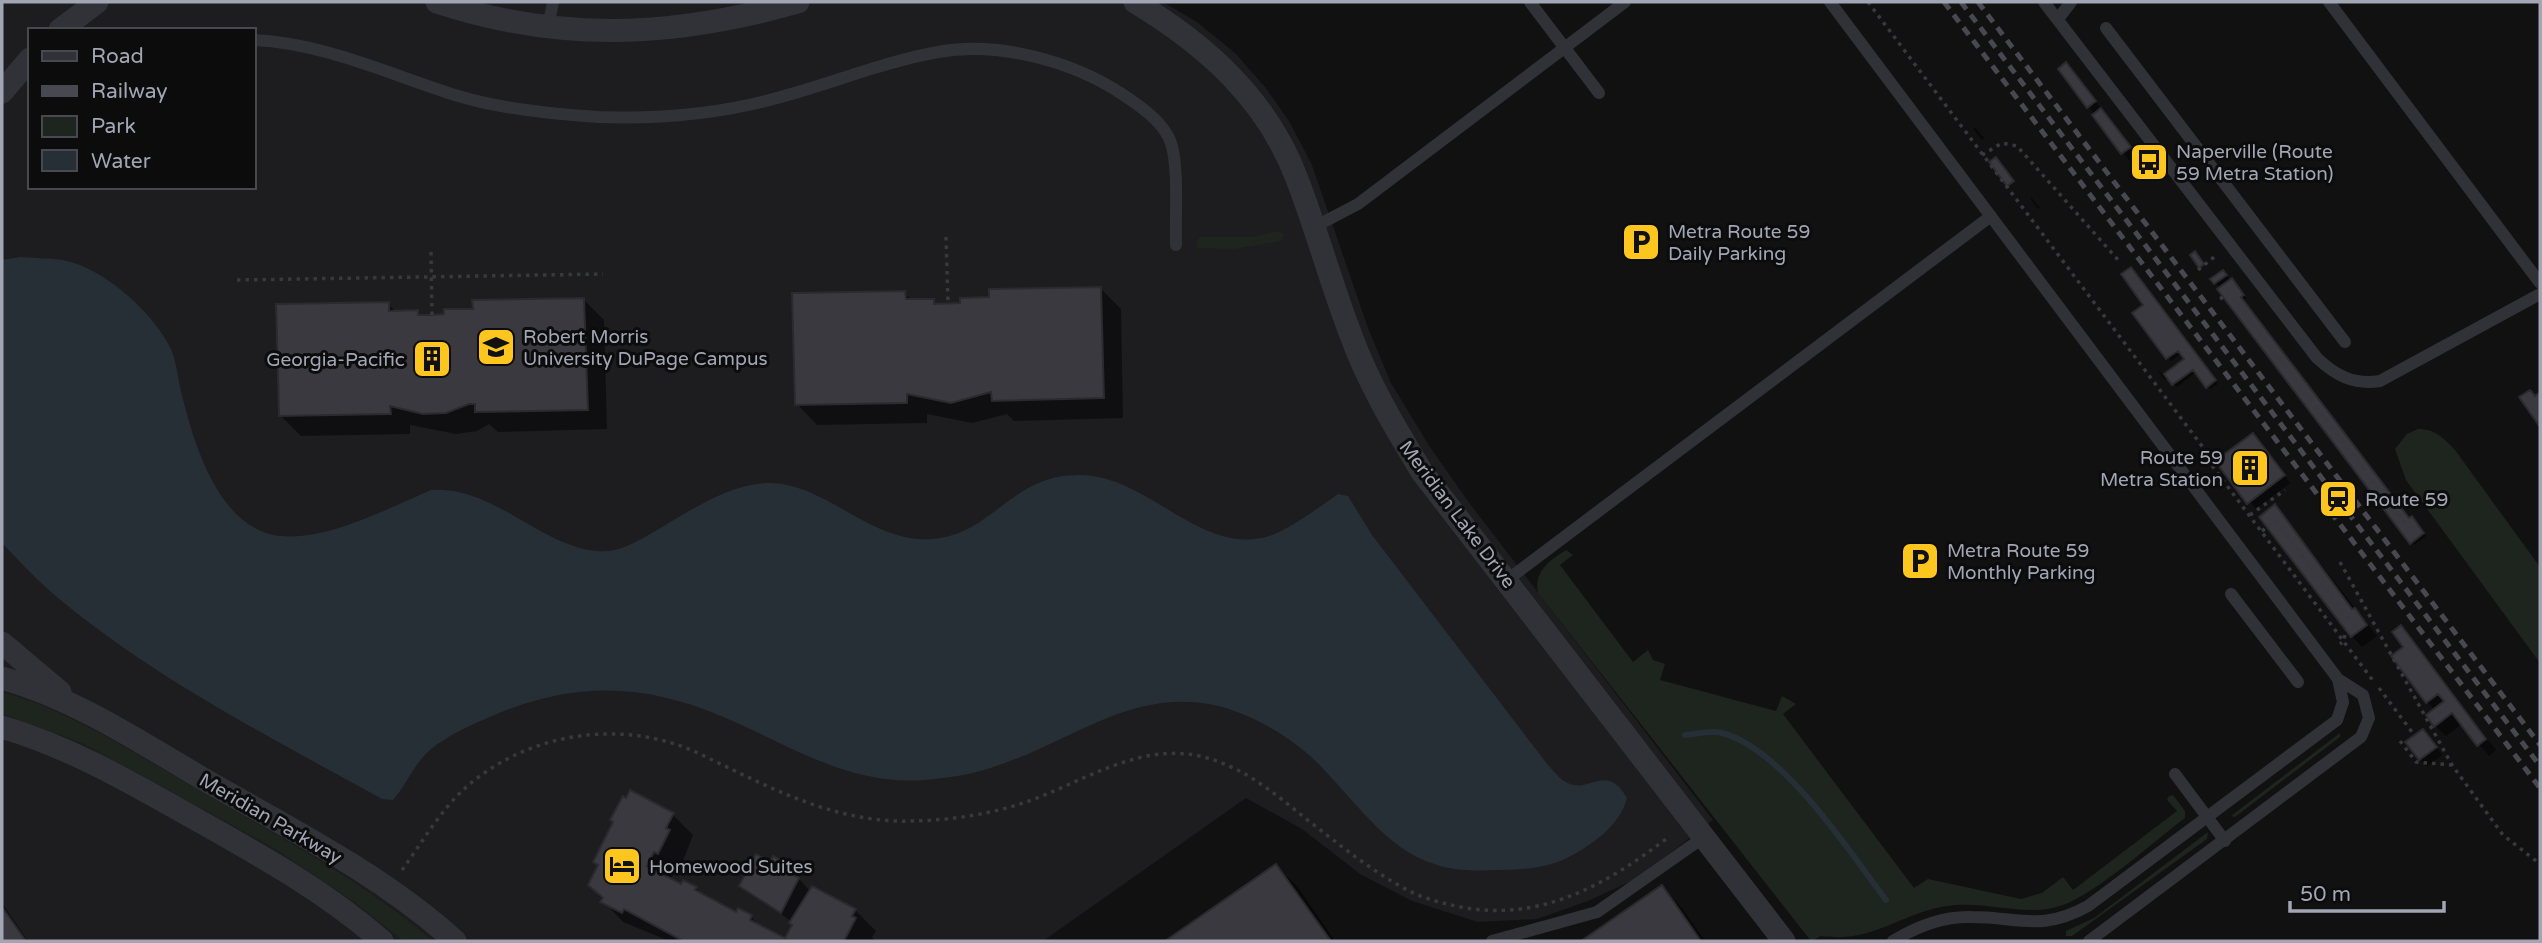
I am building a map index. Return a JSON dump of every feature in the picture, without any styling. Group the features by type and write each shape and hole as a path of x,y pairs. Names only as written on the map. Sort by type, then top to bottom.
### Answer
{"street":[{"path":"63,28 97,2"},
{"path":"438,2 528,26 588,32 656,31 725,21 797,2"},
{"name":"Meridian Lake Drive","path":"1135,2 1212,55 1253,101 1278,138 1292,167 1349,331 1371,383 1422,472 1784,941"},
{"path":"2,92 28,61"},
{"name":"Meridian Parkway","path":"2,643 79,708"},
{"name":"Meridian Parkway","path":"2,678 79,708 331,853 392,892 455,941"},
{"name":"Meridian Parkway","path":"2,727 65,749 178,809 310,885 382,941"}],"lane":[{"path":"548,28 553,2"},
{"path":"1530,2 1599,93"},
{"path":"1314,227 1358,204 1625,2"},
{"path":"1830,2 2338,679 2362,695 2370,718 2361,737 2090,941"},
{"path":"2044,2 2317,358 2340,377 2365,384 2380,381 2540,294"},
{"path":"2058,19 2071,2"},
{"path":"2329,2 2540,283"},
{"path":"2106,28 2344,342"},
{"path":"256,40 296,44 484,102 598,117 653,117 771,100 940,51 970,50 1028,56 1068,67 1115,89 1136,104 1165,132 1173,157 1176,245"},
{"path":"1507,580 1991,216"},
{"path":"2231,594 2298,682"},
{"path":"1893,941 1940,920 1969,917 2045,923 2073,915 2337,720 2343,702 2338,679"},
{"path":"2175,774 2225,841"},
{"path":"1492,941 1598,912 1704,838"}],"path":[{"path":"1868,2 2208,454 2213,467 2342,643 2412,732"},
{"path":"1982,155 2002,143 2017,146 2119,261"},
{"path":"946,237 948,303"},
{"path":"431,252 432,315"},
{"path":"237,279 603,274"},
{"path":"2220,299 2229,293 2411,531"},
{"path":"2250,516 2285,490"},
{"path":"2262,531 2276,521 2354,626 2345,633 2342,643"},
{"path":"2340,562 2452,765 2503,835 2540,864"},
{"path":"2431,718 2449,705"},
{"path":"402,870 458,794 495,767 526,750 564,739 616,733 643,735 674,743 752,782 813,806 884,820 914,821 973,815 1026,802 1143,756 1194,755 1225,763 1251,776 1365,863 1406,890 1435,901 1474,910 1515,911 1551,905 1580,895 1628,868 1670,836"},
{"path":"2400,741 2416,762 2452,765"}],"shaded area":[{"path":"2,2 1163,2 1197,22 1235,53 1265,87 1289,121 1312,165 1368,328 1391,383 1430,447 1470,504 1713,820 1638,878 1588,901 1537,919 1478,922 1412,901 1360,874 1302,829 1246,798 1043,941 2,941"}],"green space":[{"path":"1277,231 1284,234 1281,241 1235,249 1198,248 1196,242 1200,237 1253,237"},
{"path":"2418,429 2434,432 2455,450 2540,567 2540,663 2406,480 2395,449 2407,434"},
{"path":"1566,550 1573,555 1560,565 1633,662 1648,650 1653,660 1665,664 1660,680 1776,711 1782,696 1796,704 1783,714 1914,888 1928,879 2021,899 2042,893 2063,877 2073,890 2177,811 2167,800 2169,796 2173,795 2185,811 2185,818 2109,878 2063,905 2034,910 1973,905 1941,907 1869,933 1839,937 1821,936 1811,941 1538,593 1540,573 1549,562"},
{"path":"2,692 52,710 123,746 346,877 433,941 403,941 357,904 274,848 82,743 2,714"},
{"path":"2340,733 2340,737 2235,817 2231,816"},
{"path":"2208,832 2207,839 2072,936 2066,936 2066,931 2094,918"}],"water":[{"path":"20,257 63,260 79,265 110,282 140,307 171,349 194,436 211,479 223,499 238,515 254,528 274,535 313,534 354,523 431,490 455,491 477,498 564,542 586,549 608,551 636,542 724,493 756,484 793,486 814,494 874,526 917,539 940,538 959,533 1022,492 1058,477 1081,475 1105,479 1129,488 1218,535 1242,539 1274,534 1338,494 1348,496 1372,535 1548,765 1564,781 1573,785 1604,780 1612,782 1627,798 1618,818 1603,834 1565,859 1523,869 1457,869 1434,864 1398,845 1299,747 1254,719 1218,706 1188,702 1159,703 1105,719 1026,755 990,768 943,778 896,780 844,770 819,761 691,705 634,692 606,691 550,697 521,705 468,727 430,750 419,761 393,800 382,799 211,704 129,651 51,592 2,543 2,260"}],"building":[{"path":"2066,62 2096,101 2087,108 2058,69"},
{"path":"2101,108 2131,147 2121,154 2092,115"},
{"path":"1996,157 2014,181 2007,186 1989,162"},
{"path":"2195,251 2204,264 2199,268 2190,255"},
{"path":"2131,267 2216,380 2206,388 2193,370 2172,385 2164,374 2184,359 2178,351 2166,359 2132,313 2143,305 2121,274"},
{"path":"2223,270 2227,275 2214,284 2210,279"},
{"path":"2232,278 2244,295 2241,297 2409,518 2412,516 2424,533 2410,544 2217,289"},
{"path":"1101,287 1104,398 992,401 991,392 951,403 907,394 907,403 795,405 792,293 905,291 906,299 934,299 934,304 960,303 960,298 989,297 989,289"},
{"name":"Georgia-Pacific","path":"584,298 588,410 475,412 475,404 469,404 446,413 423,414 390,406 391,414 279,416 276,304 389,302 389,311 418,310 418,315 432,315 444,314 444,309 473,309 472,300"},
{"path":"2530,390 2535,396 2540,392 2540,427 2519,397"},
{"name":"Route 59 Metra Station","path":"2253,433 2285,475 2247,504 2215,461"},
{"path":"2275,504 2352,609 2355,608 2367,625 2351,637 2259,517"},
{"path":"2401,625 2486,739 2477,746 2452,713 2434,727 2426,715 2444,701 2438,694 2426,703 2391,656 2403,647 2392,632"},
{"path":"2423,729 2437,747 2419,760 2405,742"},
{"name":"Homewood Suites","path":"630,790 674,813 666,828 670,830 658,854 654,852 647,866 681,884 683,880 697,887 695,890 736,912 738,908 752,915 750,920 785,938 792,925 789,923 812,886 856,909 852,916 856,918 844,941 683,941 624,909 622,913 600,902 603,898 588,885 598,865 593,862 613,822 610,820 623,796 626,798"},
{"path":"756,854 770,862 773,856 789,865 786,871 799,878 781,913 739,886"},
{"path":"1276,864 1331,941 1165,941"},
{"path":"1662,885 1701,941 1581,941"},
{"path":"2,907 26,941 2,941"}],"waterway":[{"path":"1685,735 1722,733 1745,743 1768,759 1813,804 1886,900"}],"railway":[{"path":"1944,2 2540,788"},
{"path":"1961,2 2540,766"},
{"path":"1978,2 2540,745"}],"place":[{"name":"Naperville (Route 59 Metra Station)","path":"2149,162"},
{"name":"Metra Route 59 Daily Parking","path":"1641,242"},
{"name":"Robert Morris University DuPage Campus","path":"496,347"},
{"name":"Georgia-Pacific","path":"432,359"},
{"name":"Route 59 Metra Station","path":"2250,468"},
{"name":"Route 59","path":"2338,499"},
{"name":"Metra Route 59 Monthly Parking","path":"1920,561"},
{"name":"Homewood Suites","path":"622,866"}]}
